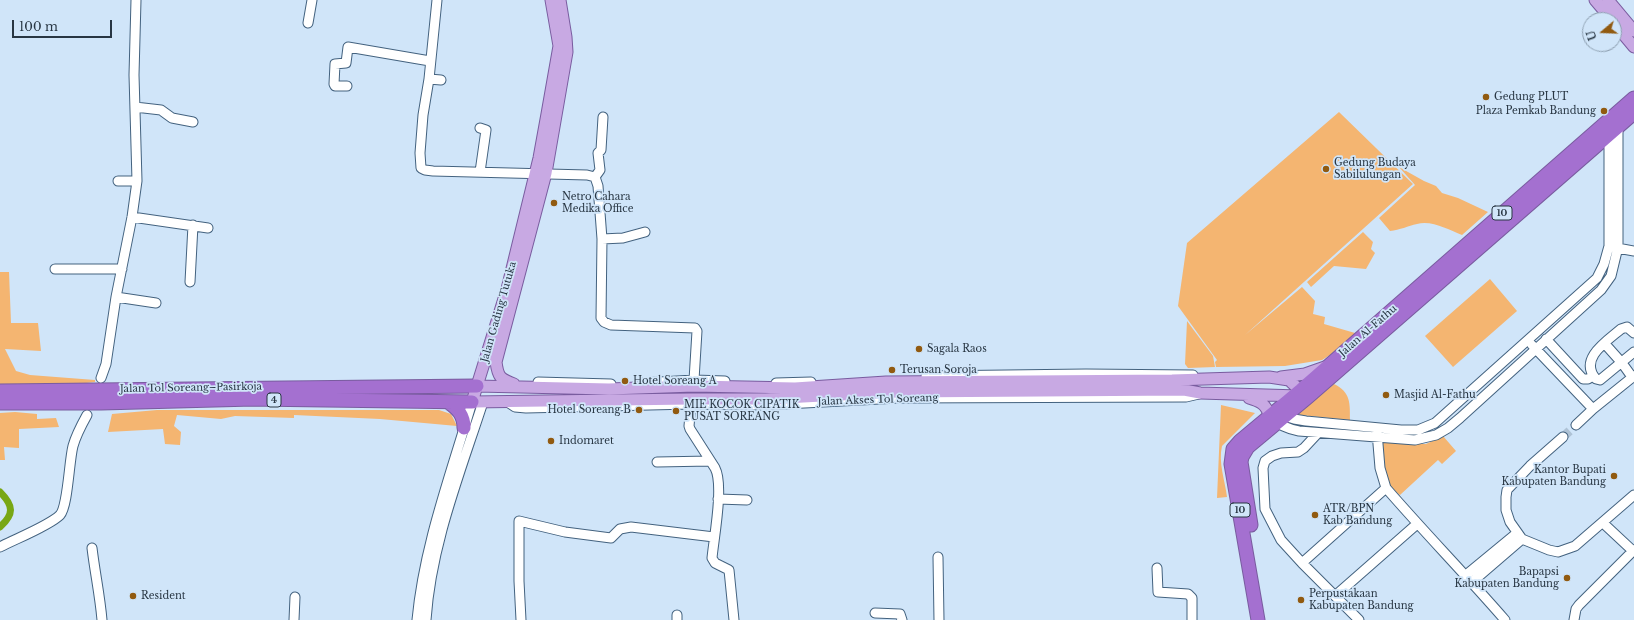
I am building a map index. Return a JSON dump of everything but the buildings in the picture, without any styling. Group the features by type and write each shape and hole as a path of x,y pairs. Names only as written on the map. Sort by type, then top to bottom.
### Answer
{"highway":[{"name":"Jalan Al-Fathu","path":"1266,620 1231,458 1233,449 1240,441 1276,417 1405,306 1610,126 1634,98"},
{"name":"Jalan Al-Fathu","path":"1610,126 1634,113"},
{"name":"Jalan Al-Fathu","path":"1301,394 1329,365 1405,306"},
{"name":"Jalan Tol Soreang–Pasirkoja","path":"0,391 483,386"},
{"name":"Jalan Tol Soreang–Pasirkoja","path":"0,402 101,403 253,399 478,402"},
{"path":"448,402 459,412 464,421 464,428"},
{"name":"Jalan Al-Fathu","path":"1254,566 1258,620"}],"main road":[{"name":"Jalan Gading Tutuka","path":"478,402 507,289 548,114 558,51 551,0"},
{"name":"Jalan Gading Tutuka","path":"524,387 504,381 498,375 496,362 546,173 567,52 560,0"},
{"path":"1595,0 1605,12"},
{"path":"1608,0 1634,31"},
{"path":"1622,33 1634,47"},
{"name":"Jalan Akses Tol Soreang","path":"478,402 509,403 528,401 691,399 766,402 963,386 1200,378 1279,378 1305,374 1329,365"},
{"name":"Jalan Akses Tol Soreang","path":"1279,378 1289,380 1301,394"},
{"name":"Jalan Akses Tol Soreang","path":"483,386 609,389 886,382 963,386 1184,390 1200,393 1301,394"},
{"path":"1235,394 1262,403 1276,417"}],"street":[{"path":"101,378 106,364 116,297 132,217 137,181 134,38 136,0"},
{"path":"308,23 312,0"},
{"path":"437,0 429,79 423,115 420,153 421,168 428,171 546,173 587,175 595,177"},
{"path":"347,86 335,86 334,84 335,64 346,63 348,47 430,61"},
{"path":"429,79 441,80"},
{"path":"135,107 161,110 170,117 193,122"},
{"path":"595,177 600,170 598,153 601,150 603,117"},
{"path":"1276,417 1415,440 1436,435 1448,428 1460,418 1535,348 1607,284 1614,269 1610,126"},
{"path":"480,128 485,128 486,130 480,172"},
{"path":"595,177 598,186 602,239 601,318 604,322 611,325 695,328 697,331 694,380"},
{"path":"118,181 137,181"},
{"path":"132,217 208,228"},
{"path":"190,282 193,225"},
{"path":"602,239 623,238 645,232"},
{"path":"1614,247 1634,251"},
{"path":"1276,417 1294,430 1318,433 1377,433 1418,430 1435,423 1597,278 1614,247"},
{"path":"55,270 122,269"},
{"path":"116,297 156,303"},
{"path":"1634,333 1629,328 1624,327 1591,359 1589,368 1597,380 1602,379 1634,352"},
{"path":"1546,339 1583,379 1588,379 1593,376"},
{"path":"1528,341 1593,409"},
{"path":"1576,425 1633,376 1605,344"},
{"name":"Jalan Akses Tol Soreang","path":"524,387 539,382 625,384 694,380 802,385 884,377 1086,374 1188,374 1200,378"},
{"name":"Jalan Akses Tol Soreang","path":"509,403 515,407 526,408 898,398 1186,397 1200,393"},
{"name":"Jalan Gading Tutuka","path":"417,620 424,571 464,428 478,402"},
{"name":"Jalan Gading Tutuka","path":"426,620 428,593 433,564 478,402"},
{"path":"691,404 690,429 717,472 718,499 712,558 715,563 729,570 734,620"},
{"path":"0,547 32,532 61,514 65,505 73,445 87,415"},
{"path":"1318,433 1304,448 1298,452 1272,456 1265,461 1263,468 1265,509 1281,540 1359,620"},
{"path":"1377,433 1380,468 1386,488 1417,524 1469,578 1505,620"},
{"path":"1563,437 1530,466 1507,490 1506,510 1510,522 1520,536 1549,550 1558,552 1575,546 1634,495"},
{"path":"657,462 710,461"},
{"path":"1302,563 1386,488"},
{"path":"718,499 746,500"},
{"path":"521,620 519,581 519,521 565,532 611,538 620,529 631,527 714,537"},
{"path":"1574,620 1576,609 1579,604 1634,551 1603,523"},
{"path":"1335,596 1417,524"},
{"path":"1469,578 1520,536"},
{"path":"92,548 101,601 102,620"},
{"path":"938,557 939,620"},
{"path":"1157,568 1158,592 1190,595 1192,598 1192,620"},
{"path":"294,620 295,597"},
{"path":"875,613 900,614 902,620"}],"shaded area":[{"path":"1339,112 1413,184 1245,335 1302,287 1315,301 1313,314 1325,317 1324,324 1355,333 1322,360 1285,366 1216,367 1215,362 1217,360 1178,306 1187,243"},
{"path":"1399,167 1436,186 1442,193 1458,198 1488,212 1462,235 1429,223 1417,224 1390,231 1379,218 1415,185"},
{"path":"1363,232 1373,242 1371,249 1375,253 1366,269 1334,266 1311,287 1307,282"},
{"path":"0,272 9,272 11,323 38,323 41,351 5,349 16,371 30,375 95,380 95,382 60,386 0,384"},
{"path":"1490,279 1517,311 1453,367 1425,336"},
{"path":"1187,321 1213,356 1215,367 1188,368 1185,364"},
{"path":"1334,384 1340,387 1347,395 1350,420 1300,415 1299,413"},
{"path":"1221,405 1255,413 1222,446 1221,465 1227,497 1217,498"},
{"path":"157,410 439,410 451,414 457,426 380,419 294,415 294,418 235,416 221,419 177,415 174,426 181,432 180,445 165,444 163,429 108,432 112,414"},
{"path":"15,412 37,414 37,419 56,418 59,427 19,429 19,448 4,447 5,460 0,460 0,413"},
{"path":"1443,436 1456,451 1442,464 1438,460 1400,495 1390,484 1384,471 1380,441 1426,444"}],"waterway":[{"path":"0,492 10,506 10,514 0,527"}],"tunnel":[{"path":"1563,437 1576,425"}],"place":[{"name":"Gedung PLUT","path":"1486,97"},
{"name":"Plaza Pemkab Bandung","path":"1604,111"},
{"name":"Gedung Budaya Sabilulungan","path":"1326,169"},
{"name":"Netro Cahara Medika Office","path":"554,203"},
{"name":"Sagala Raos","path":"919,349"},
{"name":"Terusan Soroja","path":"892,370"},
{"name":"Hotel Soreang A","path":"625,381"},
{"name":"Masjid Al-Fathu","path":"1386,395"},
{"name":"Hotel Soreang B","path":"639,410"},
{"name":"MIE KOCOK CIPATIK PUSAT SOREANG","path":"676,411"},
{"name":"Indomaret","path":"551,441"},
{"name":"Kantor Bupati Kabupaten Bandung","path":"1614,476"},
{"name":"ATR/BPN Kab Bandung","path":"1315,515"},
{"name":"Bapapsi Kabupaten Bandung","path":"1567,578"},
{"name":"Resident","path":"133,596"},
{"name":"Perpustakaan Kabupaten Bandung","path":"1301,600"}]}
